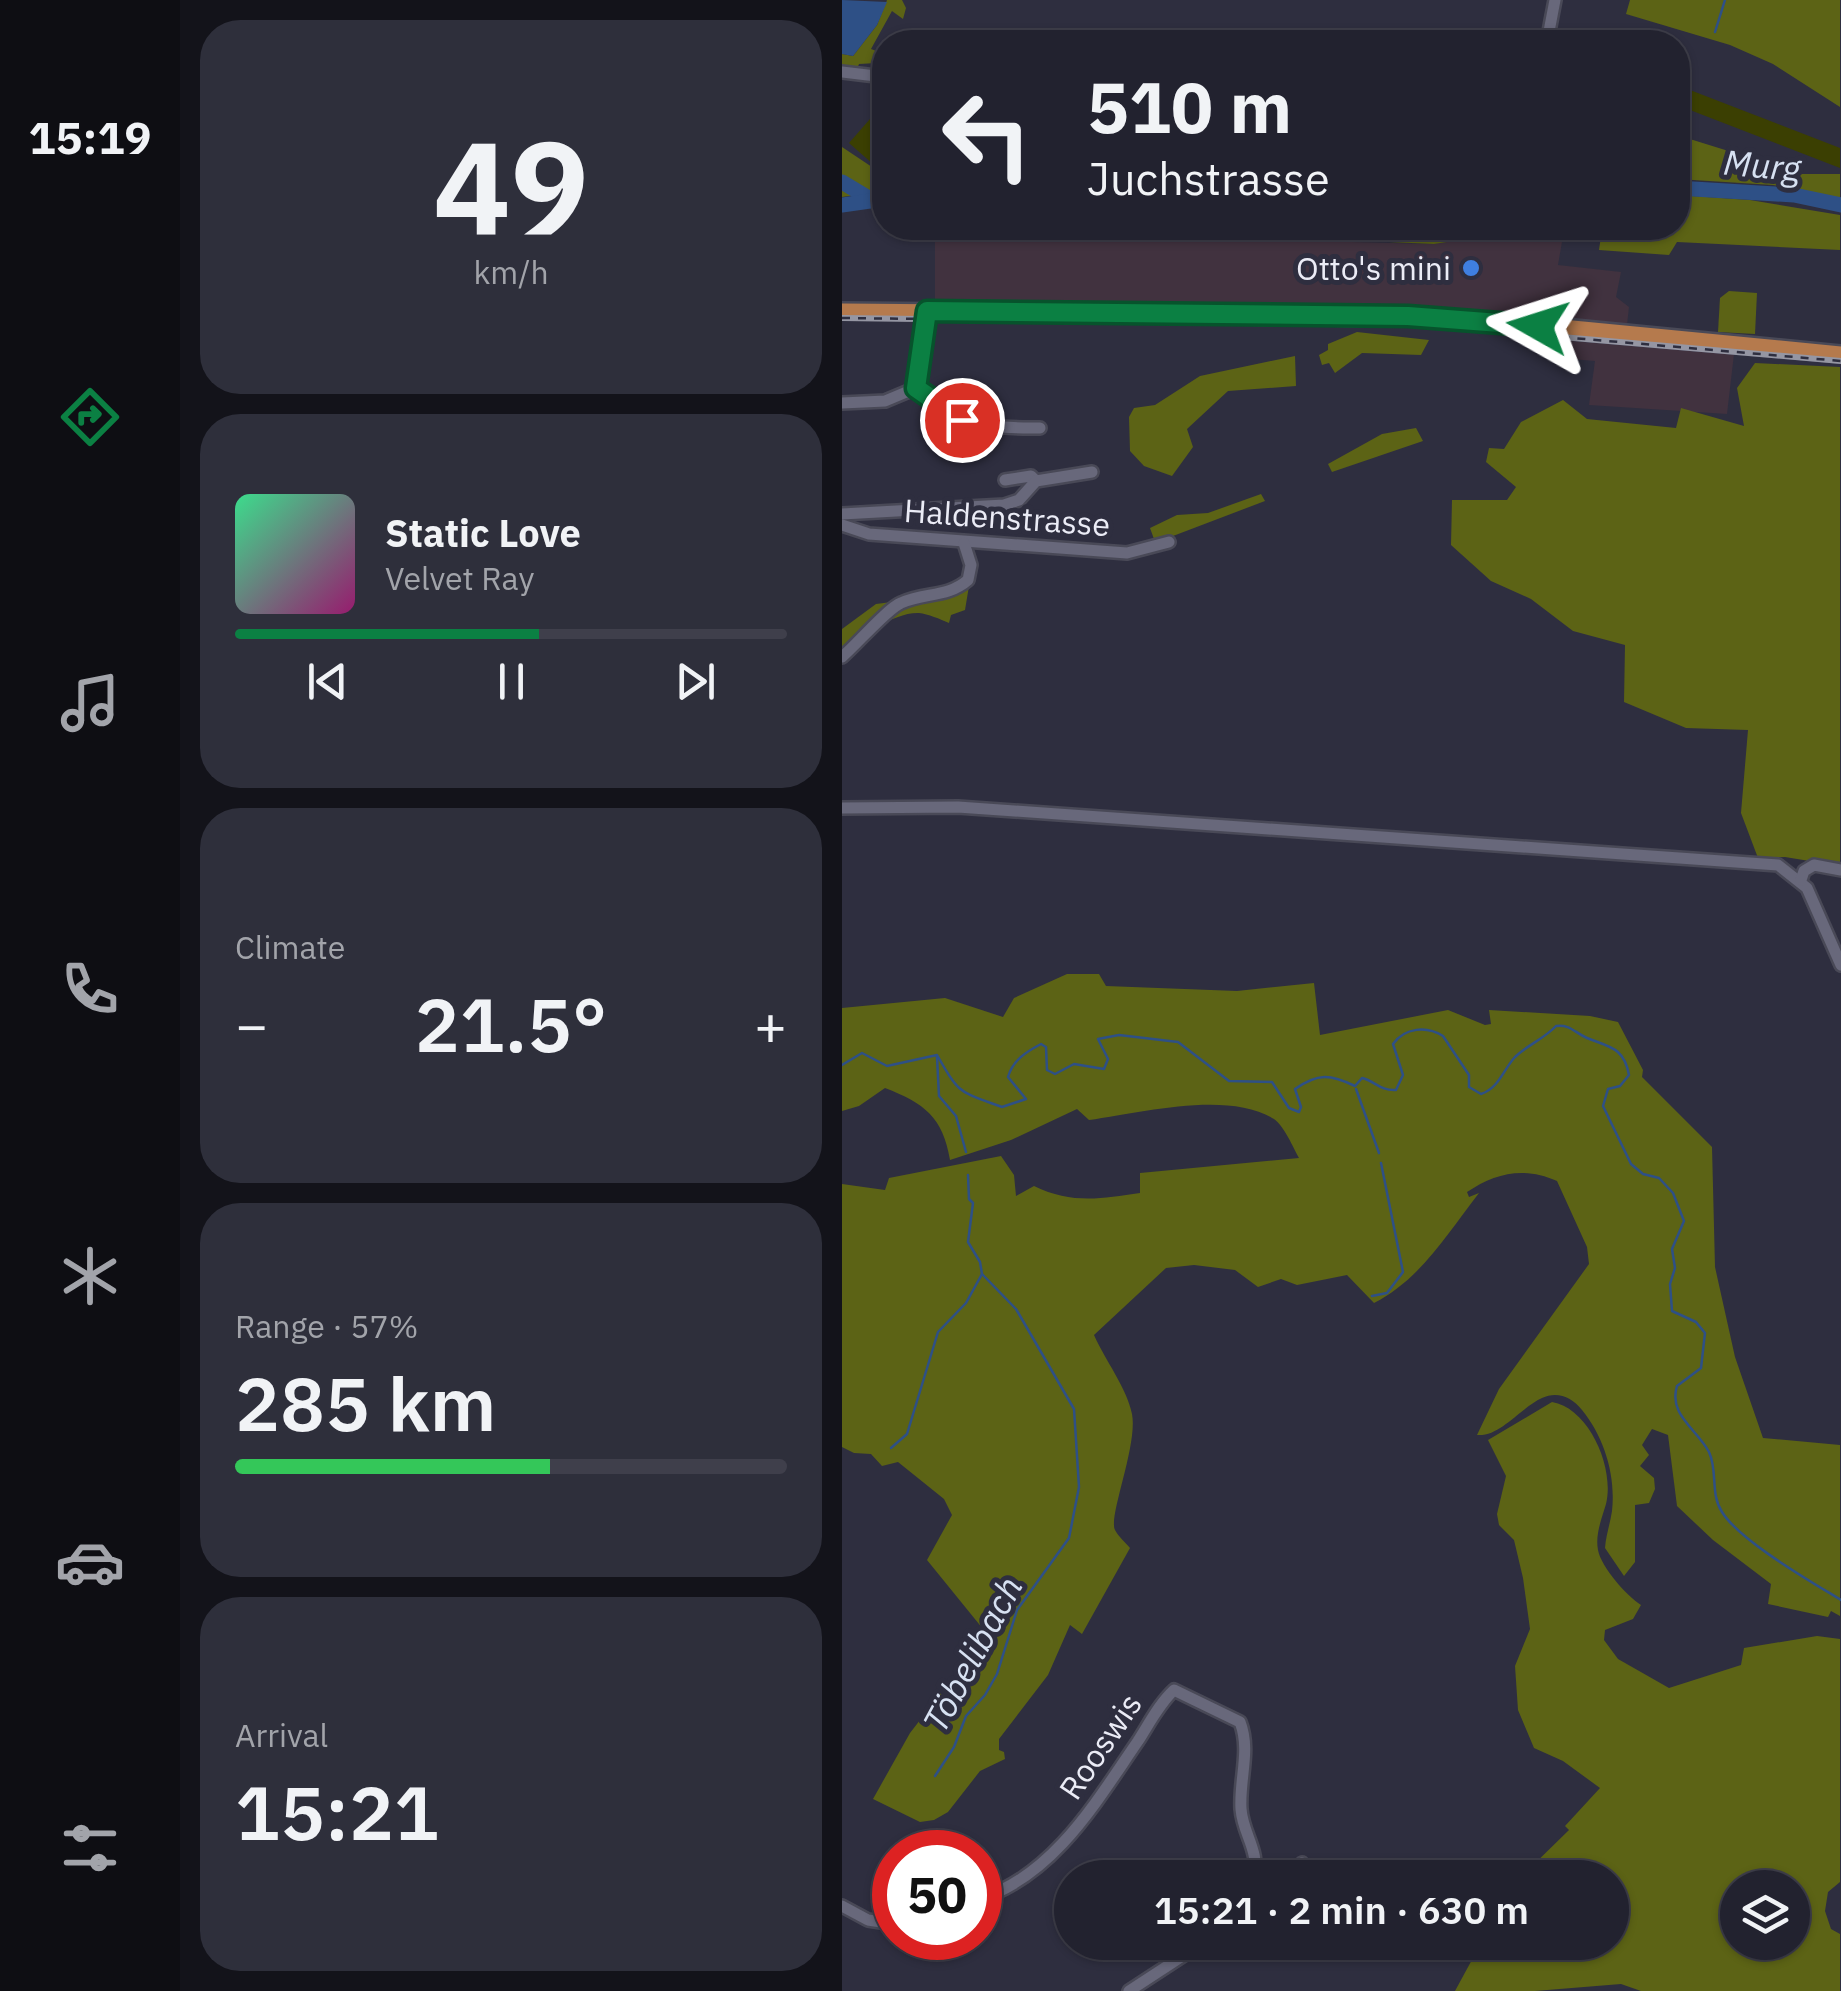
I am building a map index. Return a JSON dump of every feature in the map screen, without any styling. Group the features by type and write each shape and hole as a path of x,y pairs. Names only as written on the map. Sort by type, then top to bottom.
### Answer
{"main road":[{"path":"842,311 1427,317 1840,354"}],"street":[{"path":"1549,30 1555,0"},
{"path":"842,72 872,76"},
{"path":"916,388 927,311"},
{"path":"842,403 884,401 916,388"},
{"path":"916,388 962,420 985,427 1040,428"},
{"path":"842,514 1004,505 1020,500 1036,481 1092,472"},
{"path":"1005,480 1032,476 1036,481"},
{"name":"Haldenstrasse","path":"842,525 869,534 1127,553 1169,542"},
{"path":"842,656 869,635 896,604 954,592 968,580 971,565 964,543"},
{"path":"842,808 993,809 1778,866 1800,880 1840,965"},
{"path":"1800,880 1804,871 1814,865 1840,870"},
{"name":"Rooswis","path":"1002,1887 1027,1874 1061,1846 1084,1820 1174,1690 1240,1722 1246,1736 1241,1807 1257,1860"},
{"path":"842,1906 872,1921"},
{"path":"1130,1990 1176,1960"}],"shaded area":[{"path":"1690,90 1840,148 1840,168 1690,110"},
{"path":"872,117 872,163 849,143"},
{"path":"935,240 1433,244 1460,240 1562,240 1558,265 1621,272 1616,297 1629,307 1625,343 1734,354 1727,414 1589,405 1595,361 1559,358 1562,321 1525,313 1424,306 935,302"},
{"path":"842,315 1355,321 1511,328 1840,358 1841,364 1395,326 842,320"}],"green space":[{"path":"887,0 902,0 906,8 903,19 892,11 882,30 873,30"},
{"path":"1630,0 1840,0 1840,107 1773,64 1730,45 1626,14"},
{"path":"872,31 872,63 859,64 857,69 842,67 842,54 853,56"},
{"path":"1690,139 1767,163 1783,174 1840,174 1840,198 1773,185 1690,180"},
{"path":"842,147 872,167 872,193 842,197"},
{"path":"1690,196 1750,200 1840,215 1840,250 1677,242 1669,255 1599,250 1600,240 1690,240"},
{"path":"1344,240 1460,240 1434,244"},
{"path":"1729,291 1757,293 1755,334 1718,332 1720,298"},
{"path":"1357,332 1429,340 1421,355 1362,353 1335,373 1329,363 1322,365 1319,355 1328,350 1328,344"},
{"path":"1295,356 1296,386 1228,391 1187,429 1193,447 1172,476 1144,466 1130,451 1129,417 1134,408 1155,405 1200,376"},
{"path":"1755,363 1840,367 1840,866 1785,857 1758,858 1741,813 1748,730 1686,728 1624,702 1625,645 1573,631 1531,599 1491,581 1451,545 1452,500 1507,500 1516,487 1486,462 1489,448 1504,449 1521,422 1563,400 1587,419 1676,428 1681,408 1744,426 1737,388"},
{"path":"1416,428 1423,441 1332,472 1328,464 1382,434"},
{"path":"1261,494 1265,501 1173,536 1154,539 1150,528 1177,515 1208,513"},
{"path":"969,586 965,610 951,615 949,623 919,613 909,614 888,621 842,654 842,629 876,604 954,594"},
{"path":"1067,974 1099,974 1106,986 1237,991 1314,983 1320,1035 1448,1010 1485,1025 1491,1024 1489,1010 1590,1016 1618,1022 1643,1070 1642,1077 1712,1147 1715,1267 1735,1357 1763,1438 1840,1445 1840,1616 1831,1611 1828,1617 1768,1604 1771,1584 1713,1540 1677,1506 1668,1435 1652,1429 1642,1445 1649,1455 1640,1466 1654,1478 1655,1489 1649,1503 1635,1505 1635,1562 1624,1576 1605,1548 1613,1497 1607,1457 1597,1432 1578,1405 1564,1396 1548,1396 1502,1427 1477,1435 1499,1389 1589,1264 1587,1247 1557,1181 1533,1174 1510,1174 1467,1192 1469,1197 1479,1193 1432,1254 1406,1281 1374,1303 1347,1275 1297,1285 1281,1279 1258,1287 1235,1270 1194,1265 1166,1268 1094,1335 1121,1384 1132,1414 1131,1443 1114,1523 1116,1532 1130,1548 1082,1634 1070,1625 1048,1675 999,1739 999,1750 1004,1752 1005,1759 980,1771 948,1812 934,1820 920,1822 873,1799 910,1733 965,1662 983,1629 927,1560 952,1515 944,1499 898,1462 882,1466 871,1454 854,1453 842,1447 842,1184 885,1190 889,1178 1001,1156 1014,1175 1016,1196 1034,1186 1061,1196 1099,1198 1140,1193 1140,1173 1299,1158 1274,1119 1233,1106 1183,1106 1089,1120 1077,1109 1011,1140 950,1160 937,1122 921,1106 899,1094 885,1088 859,1106 842,1111 842,1008 945,998 1003,1017 1014,998"},
{"path":"1552,1402 1577,1415 1588,1427 1607,1474 1598,1550 1615,1580 1641,1605 1633,1619 1605,1630 1604,1640 1618,1659 1669,1688 1741,1665 1744,1648 1817,1636 1840,1639 1840,1882 1828,1892 1825,1911 1831,1929 1840,1934 1840,1991 1641,1991 1621,1984 1535,1991 1455,1991 1472,1960 1629,1960 1629,1860 1538,1860 1569,1830 1565,1826 1600,1788 1563,1761 1534,1748 1518,1710 1515,1666 1530,1629 1514,1540 1499,1525 1497,1514 1506,1476 1488,1440"}],"water":[{"path":"842,0 887,2 877,25 853,56 842,54"}],"waterway":[{"path":"1715,32 1725,0"},
{"path":"842,182 872,200"},
{"name":"Murg","path":"1690,189 1794,195 1841,205"},
{"name":"Murg","path":"842,205 872,201"},
{"path":"842,1065 862,1053 887,1066 937,1055 962,1090 1002,1107 1026,1099 1008,1077 1017,1061 1030,1050 1041,1044 1046,1047 1047,1070 1055,1074 1074,1064 1104,1069 1108,1059 1098,1039 1119,1035 1178,1042 1229,1081 1272,1082 1289,1108 1299,1112 1295,1089 1318,1078 1331,1077 1355,1086 1362,1078 1396,1090 1403,1075 1393,1044 1416,1030 1443,1036 1469,1075 1469,1087 1481,1094 1497,1083 1515,1057 1556,1026 1609,1046 1619,1053 1629,1075 1620,1086 1608,1089 1603,1106 1631,1164 1643,1174 1659,1178 1673,1193 1684,1221 1672,1249 1672,1311 1696,1322 1705,1333 1701,1368 1677,1386 1675,1396 1680,1414 1709,1452 1718,1505 1744,1535 1841,1600"},
{"name":"Töbelibach","path":"937,1057 939,1096 956,1116 966,1152"},
{"path":"1356,1089 1379,1153"},
{"path":"1372,1296 1387,1293 1403,1272 1381,1163"},
{"name":"Töbelibach","path":"935,1776 954,1747 966,1716 997,1674 1017,1610 1069,1538 1079,1487 1074,1409 1016,1309 982,1274 968,1242 973,1203 969,1199 968,1175"},
{"path":"891,1448 907,1434 938,1332 966,1303 982,1274"}],"railway":[{"path":"842,318 1421,325 1841,361"}],"place":[{"name":"Otto's mini","path":"1471,268"}],"route":[{"path":"962,420 916,388 927,311 1408,316 1538,326"}]}
